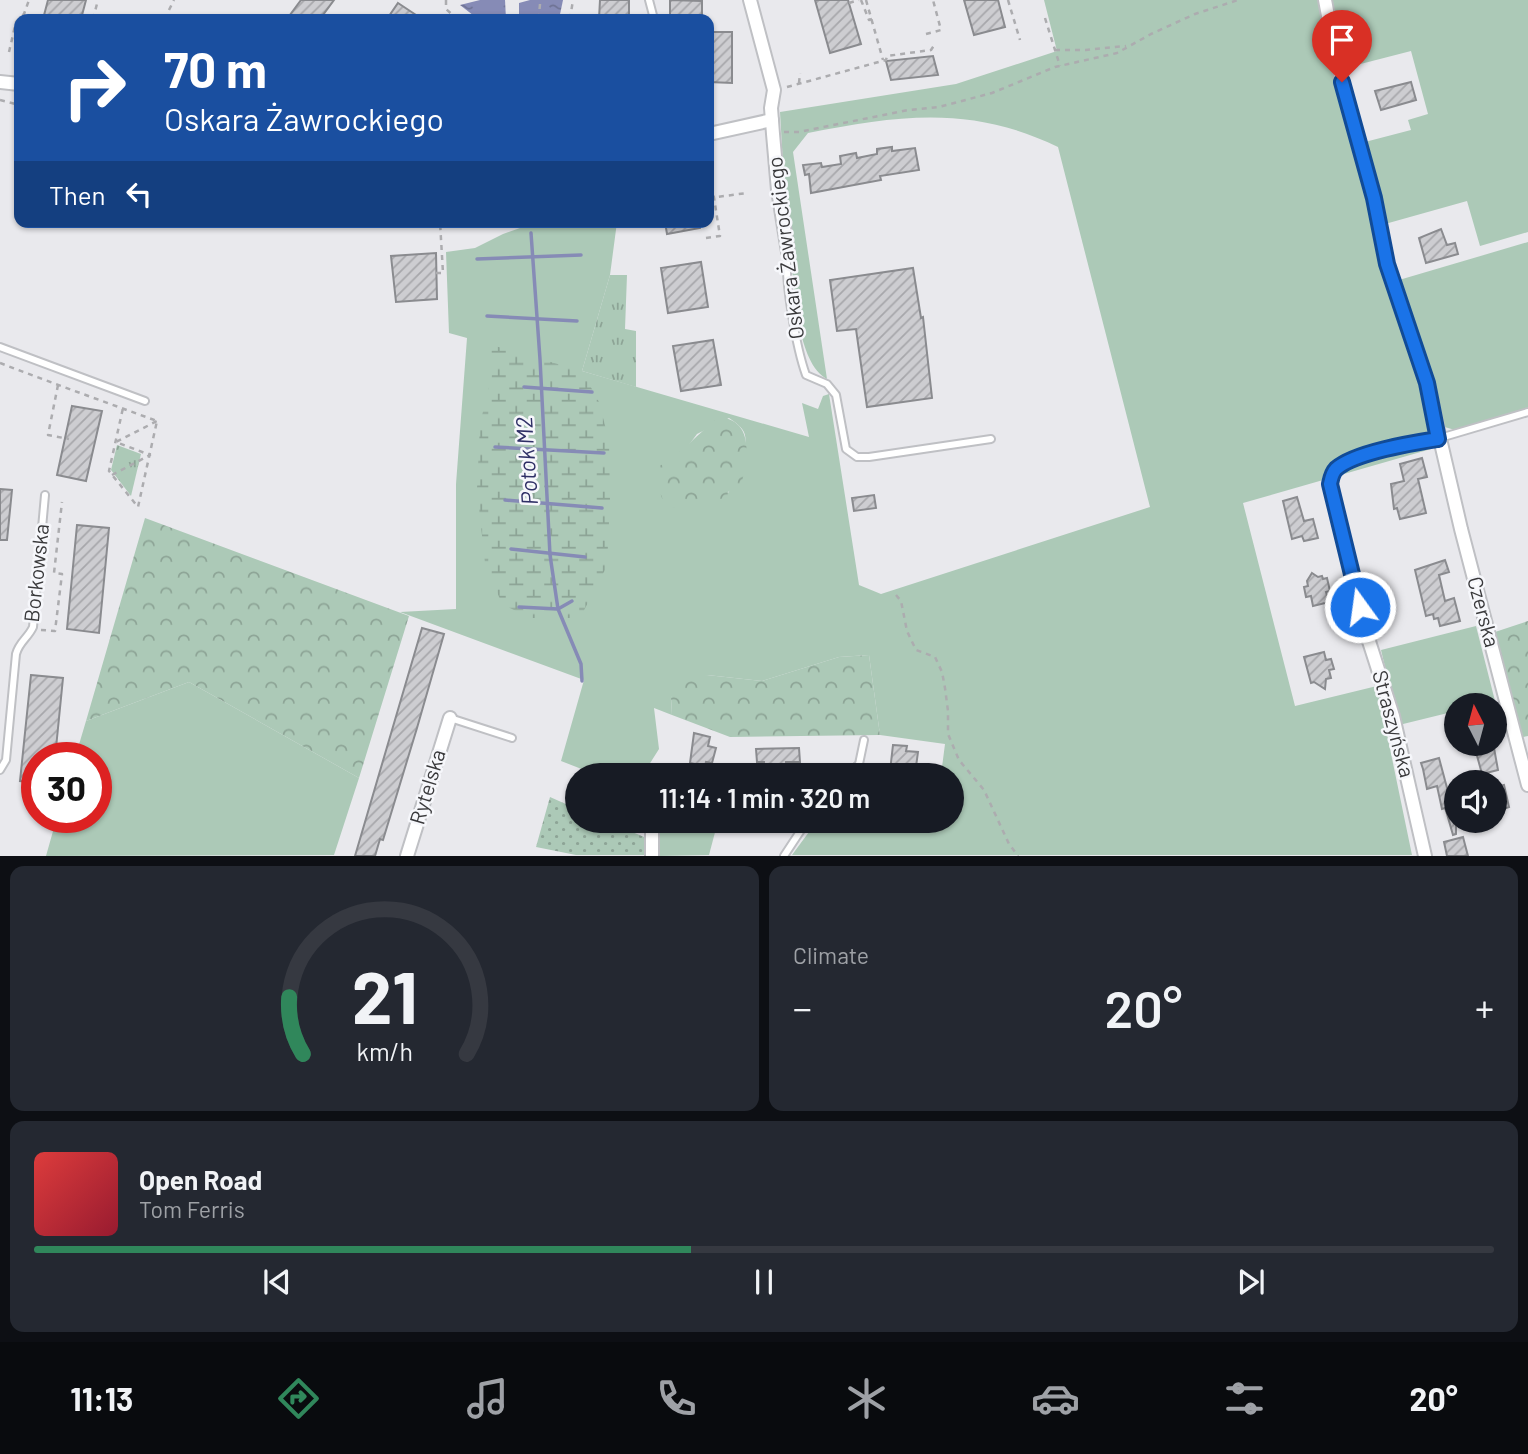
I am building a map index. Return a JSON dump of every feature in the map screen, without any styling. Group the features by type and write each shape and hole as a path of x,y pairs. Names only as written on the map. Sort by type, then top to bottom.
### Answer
{"street":[{"name":"Oskara Żawrockiego","path":"750,0 774,90 772,120 778,190 788,252"},
{"name":"Czerska","path":"1325,0 1336,58 1374,198 1387,264 1427,383 1438,439 1528,785"},
{"path":"714,133 772,120"},
{"name":"Straszyńska","path":"1425,856 1393,716 1366,632 1330,484 1334,471 1349,461 1402,445 1438,439"},
{"name":"Rytelska","path":"407,856 450,718"},
{"path":"652,833 652,856"}],"lane":[{"name":"Oskara Żawrockiego","path":"788,252 792,313 799,356 806,375 827,384 836,395 846,449 857,457 869,457 991,439"},
{"path":"0,347 145,401"},
{"path":"1438,439 1528,412"},
{"name":"Borkowska","path":"0,770 6,760 18,645 33,628 45,495"},
{"path":"450,718 512,738"},
{"path":"859,763 864,740"},
{"path":"785,856 799,833"}],"path":[{"path":"169,10 174,0"},
{"path":"849,3 860,0 869,20 872,19"},
{"path":"866,0 883,61"},
{"path":"926,34 942,30 933,0"},
{"path":"1008,0 1020,40"},
{"path":"799,132 908,110 939,107 992,93 1059,66 1110,55 1195,14 1238,0"},
{"path":"24,14 30,1"},
{"path":"539,14 540,4"},
{"path":"1045,18 1059,66"},
{"path":"9,52 14,36"},
{"path":"789,86 883,61 887,55 931,50 936,44"},
{"path":"1055,50 1129,45"},
{"path":"799,83 800,73"},
{"path":"714,198 747,193"},
{"path":"706,237 720,236 714,211"},
{"path":"436,273 443,273 440,228"},
{"path":"0,363 157,421"},
{"path":"58,384 48,435 69,439"},
{"path":"123,408 109,471 138,507 157,421"},
{"path":"116,442 157,421"},
{"path":"116,442 150,455"},
{"path":"112,475 150,455"},
{"path":"26,638 38,640 40,630 55,631 62,574 54,573 62,502"},
{"path":"896,595 901,601 907,631 916,650 934,657 942,672 948,710 948,734 959,760 984,789 1009,844 1018,856"}],"green space":[{"path":"1044,0 1319,0 1423,384 1432,428 1431,449 1243,503 1295,706 1377,686 1412,855 792,855 808,833 964,833 964,763 943,763 945,744 880,735 869,655 839,657 762,681 707,675 671,697 672,715 654,708 659,749 650,763 566,763 561,761 584,680 400,612 456,609 456,484 467,338 449,333 446,252 475,248 520,228 616,228 610,275 582,371 809,437 802,403 818,409 823,396 829,394 859,585 881,594 1150,507 1058,147 1026,134 965,119 905,118 808,133 793,152 827,379 817,371 809,358 799,325 791,259 795,253 784,182 780,112 956,84 1057,51","holes":["729,418 742,428 745,435 744,464 741,474 728,493 673,459 697,434"]},
{"path":"1329,0 1528,0 1528,232 1480,246 1467,201 1385,224 1365,142 1411,130 1408,120 1428,114 1411,51 1345,68"},
{"path":"1528,242 1528,408 1455,430 1441,426 1399,280"},
{"path":"610,275 627,275 625,329 636,331 636,387 582,371"},
{"path":"488,344 582,371 599,402 609,441 607,566 580,618 530,618 502,604 485,563 477,489 480,424 493,370"},
{"path":"719,417 738,425 743,432 747,451 742,483 728,492 727,497 693,508 665,508 658,485 658,467 675,456"},
{"path":"117,445 141,454 131,496 111,470"},
{"path":"145,518 409,616 359,778 189,682 86,721"},
{"path":"1528,621 1528,736 1523,737 1495,632"},
{"path":"1476,626 1493,693 1444,693 1444,714 1399,725 1381,650"},
{"path":"869,655 880,735 730,737 672,715 671,697 681,677 707,675 762,681 839,657"},
{"path":"189,682 359,778 334,855 46,856 52,833 112,833 112,742 80,742 86,721"},
{"path":"550,797 565,804 565,833 635,833 649,839 646,855 576,855 536,847"},
{"path":"658,833 715,833 709,855 657,856"}],"water":[{"path":"480,0 505,0 506,14 472,14 460,5"},
{"path":"530,0 563,0 560,14 519,14 519,3"}],"building":[{"path":"48,0 86,0 82,14 44,14"},
{"path":"301,0 334,0 324,14 291,14"},
{"path":"600,0 629,0 629,14 599,14"},
{"path":"670,0 702,1 702,14 670,14"},
{"path":"815,0 848,0 861,44 830,53"},
{"path":"964,0 998,0 1005,27 974,35"},
{"path":"398,3 414,14 390,14"},
{"path":"714,32 732,32 732,83 714,82"},
{"path":"933,56 938,75 891,80 886,61"},
{"path":"1411,82 1416,100 1381,110 1375,91"},
{"path":"892,147 892,151 915,148 919,170 880,176 881,180 811,193 809,174 805,175 803,165 821,163 822,167 841,164 840,156 856,153 857,158 877,154 877,149"},
{"path":"666,228 700,228 667,234"},
{"path":"1441,229 1447,245 1455,243 1458,254 1426,263 1419,238"},
{"path":"436,253 437,299 396,302 391,256"},
{"path":"701,262 708,307 668,313 661,268"},
{"path":"913,268 921,318 923,317 932,398 867,407 856,329 837,331 830,280"},
{"path":"713,340 721,385 681,391 673,346"},
{"path":"72,406 102,411 86,481 57,475"},
{"path":"1422,458 1427,477 1418,479 1426,513 1400,519 1397,508 1394,509 1391,484 1404,481 1400,464"},
{"path":"0,489 12,490 7,540 0,540"},
{"path":"874,495 876,508 854,511 852,498"},
{"path":"1297,497 1304,521 1313,519 1318,538 1304,541 1302,536 1292,539 1283,501"},
{"path":"77,525 109,528 99,633 67,629"},
{"path":"1445,560 1449,572 1439,575 1445,601 1454,598 1460,621 1440,626 1438,618 1434,619 1433,614 1426,616 1415,570"},
{"path":"1312,573 1318,577 1322,576 1323,579 1327,578 1330,591 1326,592 1329,602 1313,606 1311,596 1306,597 1304,587 1308,586 1307,581"},
{"path":"422,628 444,634 417,728 383,840 380,839 375,856 355,856"},
{"path":"1324,652 1326,660 1331,659 1334,669 1329,670 1331,678 1326,679 1325,689 1314,682 1311,683 1304,657"},
{"path":"31,675 63,678 57,742 24,742"},
{"path":"694,733 710,737 708,746 716,748 712,763 690,763"},
{"path":"893,745 907,746 906,751 918,752 916,763 891,763"},
{"path":"799,748 800,762 757,762 756,749"},
{"path":"1477,756 1495,756 1498,770 1481,770"},
{"path":"1439,758 1444,777 1444,808 1442,809 1437,786 1427,789 1421,763"},
{"path":"1463,837 1468,856 1447,856 1444,842"}],"waterway":[{"name":"Potok M2","path":"531,233 550,555 558,609 581,664 582,681"},
{"name":"Potok M2","path":"477,259 581,255"},
{"path":"487,316 577,321"},
{"path":"524,387 592,392"},
{"path":"495,447 604,453"},
{"path":"505,500 602,508"},
{"name":"Potok M2","path":"511,549 585,557"},
{"path":"519,607 558,609 572,601"}],"route":[{"path":"1342,82 1374,198 1387,264 1427,383 1438,439 1402,445 1349,461 1334,471 1330,484 1360,607"}]}
